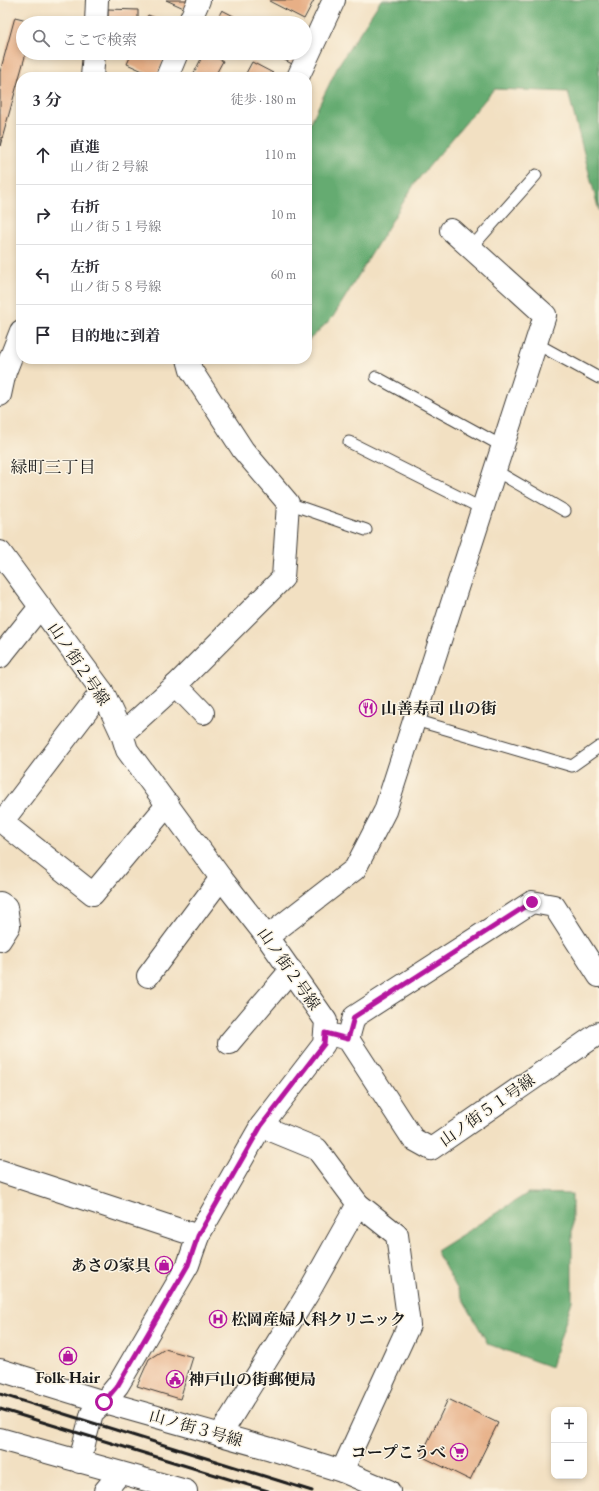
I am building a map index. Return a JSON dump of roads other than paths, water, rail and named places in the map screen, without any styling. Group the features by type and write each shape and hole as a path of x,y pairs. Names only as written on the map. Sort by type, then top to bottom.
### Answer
{"street":[{"path":"96,16 97,0"},
{"path":"192,16 199,0"},
{"path":"312,47 334,0"},
{"path":"92,72 93,60"},
{"path":"169,72 174,60"},
{"path":"300,72 306,60"},
{"path":"267,937 355,869 385,811 496,471 502,446 546,315 470,248 452,230"},
{"path":"0,395 3,370 16,342"},
{"path":"122,734 176,685 282,578 288,503 243,450 191,370 189,364"},
{"name":"山ノ街２号線","path":"0,552 102,691 122,734 127,750 221,878 267,937 326,1021 325,1033"},
{"path":"0,657 40,606"},
{"path":"176,685 203,713"},
{"path":"102,691 2,822 93,894 168,804"},
{"path":"148,976 221,878"},
{"path":"80,1462 92,1414 118,1385 188,1265 198,1236 261,1126 324,1044 325,1033 348,1039 354,1017 532,902 554,906 599,976"},
{"path":"0,903 6,907 9,926 0,940"},
{"path":"229,1043 291,970"},
{"name":"山ノ街５１号線","path":"348,1039 413,1139 431,1149 599,1033"},
{"path":"261,1126 317,1149 358,1204 397,1235 408,1325 342,1471"},
{"path":"0,1171 198,1236"},
{"path":"220,1435 307,1295 358,1204"},
{"name":"山ノ街３号線","path":"0,1370 104,1402 342,1471 389,1491"},
{"path":"0,1439 186,1491"},
{"path":"106,1491 120,1473"}],"lane":[{"path":"470,248 536,175"},
{"path":"537,344 599,378"},
{"path":"376,377 502,446"},
{"path":"349,442 483,509"},
{"path":"496,471 565,511"},
{"path":"288,503 366,530"},
{"path":"415,720 572,766 599,748"}],"railway":[{"path":"0,1394 312,1491"},
{"path":"0,1409 268,1491"}],"place":[{"name":"山善寿司 山の街","path":"368,708"},
{"name":"あさの家具","path":"164,1265"},
{"name":"松岡産婦人科クリニック","path":"218,1319"},
{"name":"Folk Hair","path":"68,1356"},
{"name":"神戸山の街郵便局","path":"175,1379"},
{"name":"コープこうべ","path":"459,1452"}],"district":[{"name":"緑町三丁目","path":"53,467"}]}
